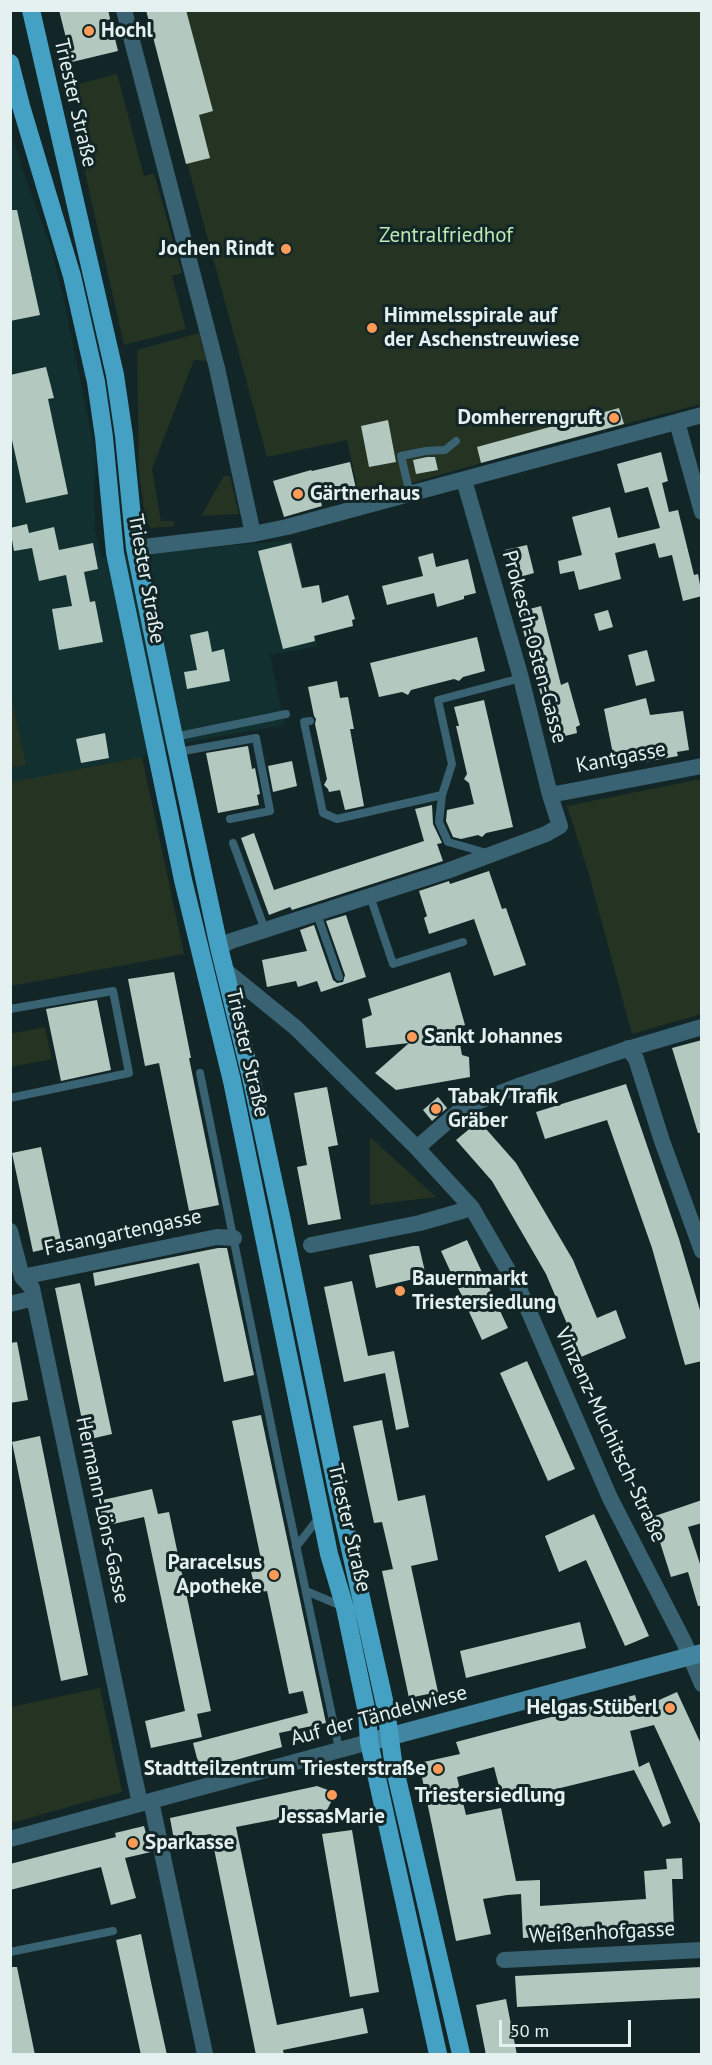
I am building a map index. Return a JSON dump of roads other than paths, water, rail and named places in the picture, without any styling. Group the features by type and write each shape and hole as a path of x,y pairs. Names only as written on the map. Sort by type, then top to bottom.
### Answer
{"main road":[{"name":"Triester Straße","path":"31,10 115,375 124,436 135,548 176,745 219,947 255,1091 391,1737 398,1784 461,2055"},
{"name":"Triester Straße","path":"10,63 72,276 96,382 104,436 114,553 183,880 231,1081 329,1554 345,1608 367,1713 369,1742 438,2055"},
{"name":"Auf der Tändelwiese","path":"369,1742 696,1655"}],"street":[{"path":"124,10 217,368 253,534"},
{"path":"135,548 253,534 287,527 702,415"},
{"path":"677,422 702,512"},
{"name":"Prokesch-Osten-Gasse","path":"464,480 521,678 560,826 493,855"},
{"name":"Kantgasse","path":"550,795 702,766"},
{"path":"219,947 231,941 447,872 493,855"},
{"name":"Vinzenz-Muchitsch-Straße","path":"226,971 296,1028 417,1148 472,1208 520,1291 610,1498 696,1655 702,1683"},
{"path":"417,1148 464,1107 628,1048 702,1027"},
{"path":"628,1048 636,1059 662,1141 702,1251"},
{"path":"311,1245 420,1223 472,1208"},
{"name":"Hermann-Löns-Gasse","path":"10,1231 22,1277 32,1288 146,1802 205,2055"},
{"name":"Fasangartengasse","path":"22,1277 218,1237 234,1238"},
{"path":"10,1304 34,1298"},
{"name":"Auf der Tändelwiese","path":"10,1839 369,1742"},
{"name":"Weißenhofgasse","path":"504,1960 702,1950"}],"lane":[{"path":"410,495 402,456 445,450 456,441"},
{"path":"493,855 448,842 439,822 442,795 452,764 438,700 521,678"},
{"path":"176,745 286,714"},
{"path":"310,721 304,722 323,813 337,819 442,795"},
{"path":"176,745 256,738 270,811 230,819"},
{"path":"233,843 265,930"},
{"path":"370,896 393,964 463,942"},
{"path":"317,914 339,977"},
{"path":"10,1009 113,991 129,1073 10,1098"},
{"path":"200,1073 339,1749"},
{"path":"296,1547 321,1515"},
{"path":"306,1591 345,1608"},
{"path":"10,1952 113,1931"}],"place":[{"name":"Hochl","path":"89,31"},
{"name":"Jochen Rindt","path":"286,249"},
{"name":"Himmelsspirale auf der Aschenstreuwiese","path":"372,328"},
{"name":"Domherrengruft","path":"614,418"},
{"name":"Gärtnerhaus","path":"298,494"},
{"name":"Sankt Johannes","path":"412,1037"},
{"name":"Tabak/Trafik Gräber","path":"436,1109"},
{"name":"Bauernmarkt Triestersiedlung","path":"400,1291"},
{"name":"Paracelsus Apotheke","path":"274,1575"},
{"name":"Helgas Stüberl","path":"670,1708"},
{"name":"Stadtteilzentrum Triesterstraße","path":"438,1769"},
{"name":"JessasMarie","path":"332,1795"},
{"name":"Sparkasse","path":"133,1843"}],"district":[{"name":"Triestersiedlung","path":"490,1796"}],"park label":[{"name":"Zentralfriedhof","path":"446,236"}]}
